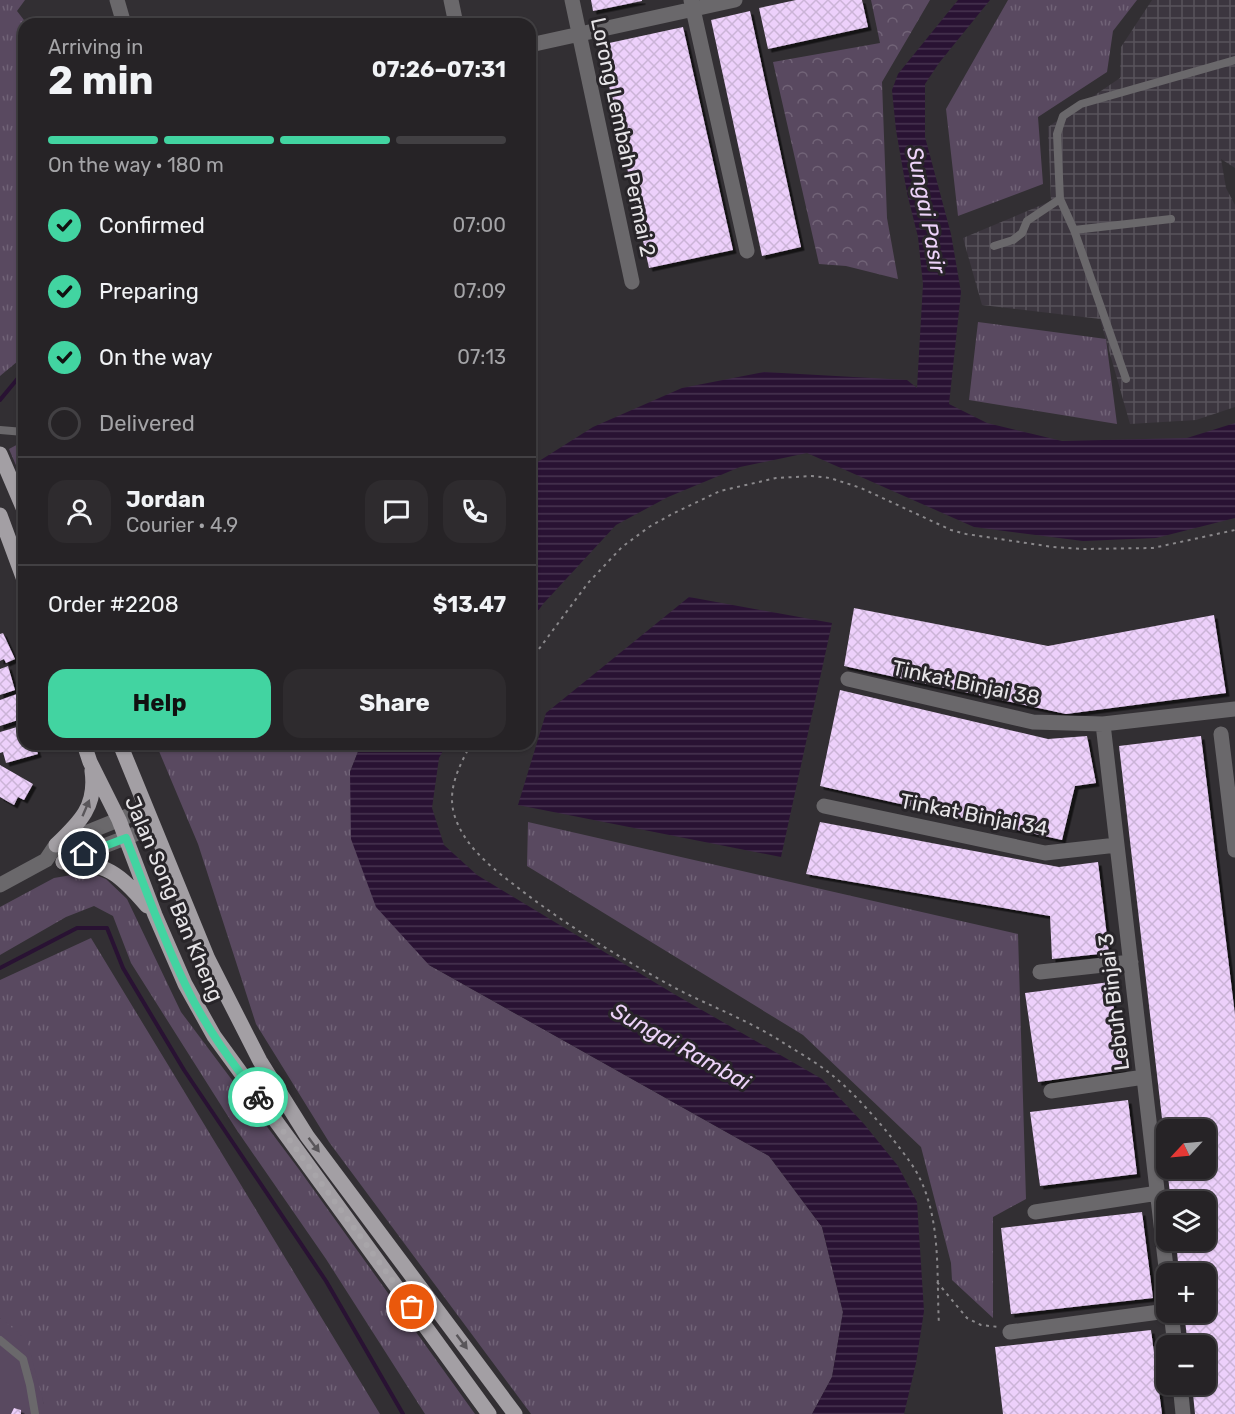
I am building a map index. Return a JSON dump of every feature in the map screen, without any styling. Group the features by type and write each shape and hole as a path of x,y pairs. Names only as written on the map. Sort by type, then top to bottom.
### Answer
{"main road":[{"path":"0,454 18,496"},
{"path":"0,515 18,564"},
{"name":"Jalan Song Ban Kheng","path":"86,750 126,838 155,915 185,984 213,1036 489,1414"},
{"name":"Jalan Song Ban Kheng","path":"122,750 208,959 260,1061 307,1136 515,1414"},
{"path":"56,844 83,817 89,806 93,782 90,762"},
{"path":"63,862 88,863 106,868 138,894 155,915"}],"street":[{"path":"117,0 122,18"},
{"path":"451,0 455,18"},
{"name":"Lorong Lembah Permai 2","path":"572,0 632,282"},
{"path":"536,44 692,5 735,0"},
{"path":"692,5 747,251"},
{"name":"Tinkat Binjai 38","path":"848,679 1033,722 1103,724 1227,710"},
{"name":"Lebuh Binjai 3","path":"1103,724 1158,1191"},
{"path":"1221,734 1231,777 1235,850"},
{"name":"Tinkat Binjai 34","path":"824,806 1045,853 1117,845"},
{"path":"0,885 46,860 56,844 145,809"},
{"path":"46,860 63,862 153,827"},
{"path":"1040,972 1131,962"},
{"path":"1051,1091 1144,1077"},
{"path":"1035,1212 1156,1193"},
{"path":"1010,1332 1156,1312"},
{"path":"1180,1395 1183,1414"}],"lane":[{"path":"1126,380 1074,230 1060,199 1057,134 1063,116 1081,104 1235,60"},
{"path":"994,246 1013,240 1022,233 1028,221 1060,199"},
{"path":"1074,230 1171,219"},
{"path":"0,430 18,432"},
{"path":"0,1340 23,1359 35,1414"}],"path":[{"path":"536,653 588,583 622,547 649,527 697,500 720,491 776,478 812,476 830,478 861,488 951,530 1053,547 1153,548 1235,530"},
{"path":"468,750 454,779 452,795 454,816 464,836 495,871 563,922 677,988 776,1038 831,1074 856,1098 911,1164 932,1215 939,1325"},
{"path":"937,1282 967,1318 981,1325 996,1326 1010,1332"}],"shaded area":[{"path":"1152,0 1235,0 1235,168 1221,159 1226,188 1235,205 1235,407 1196,420 1130,424 1100,319 982,305 963,238 1051,201 1048,127 1120,78 1121,47"}],"green space":[{"path":"0,0 25,0 17,11 22,18 18,18 18,361 0,376"},
{"path":"871,0 930,0 882,82 887,218 898,279 846,266 819,264 773,62 880,43"},
{"path":"1008,0 1137,0 1113,31 1107,72 1038,117 1043,184 958,216 946,109"},
{"path":"978,322 1106,339 1117,424 969,400"},
{"path":"18,444 18,470 9,449"},
{"path":"159,750 359,750 350,772 429,965 769,1156 822,1227 843,1312 832,1377 812,1414 531,1414 329,1142 256,1024 198,844"},
{"path":"528,822 1018,934 1026,1199 993,1217 993,1318 952,1280 951,1263 921,1147 803,1035 527,866"},
{"path":"89,872 106,879 127,899 181,1012 298,1168 475,1414 425,1414 326,1259 236,1129 131,963 113,916 94,906 66,917 0,955 0,907 54,878"},
{"path":"91,938 380,1414 44,1414 44,1404 0,1318 0,980"},
{"path":"0,1318 27,1340 44,1404 44,1414 0,1414"}],"water":[{"name":"Sungai Pasir","path":"958,0 990,0 925,84 925,137 951,234 961,292 949,404 987,423 1062,441 1187,438 1235,423 1235,518 1156,538 1083,541 974,527 807,453 740,467 668,497 616,525 536,614 536,463 593,427 682,388 764,372 907,380 917,388 923,284 918,237 907,193 896,130 892,90 898,74"},
{"path":"689,597 832,623 781,857 518,805 546,713"},
{"name":"Sungai Rambai","path":"359,750 444,750 439,758 432,808 444,845 477,875 674,994 822,1079 864,1124 898,1166 917,1202 924,1311 916,1363 904,1414 812,1414 832,1377 843,1312 822,1227 769,1156 429,965 376,907 351,839 350,772"}],"building":[{"path":"591,0 642,0 642,1 593,11"},
{"path":"796,0 862,0 868,27 768,49 759,8"},
{"path":"750,11 801,247 762,256 711,20"},
{"path":"683,27 733,250 649,268 600,45"},
{"path":"854,608 1048,646 1214,615 1226,693 1066,714 844,666"},
{"path":"3,633 15,659 6,663 4,659 0,661 0,634"},
{"path":"8,666 15,690 0,695 0,669"},
{"path":"840,690 1048,739 1087,736 1096,783 1075,786 1062,840 820,786"},
{"path":"18,694 18,720 0,726 0,700"},
{"path":"18,727 18,750 37,750 38,754 6,763 3,752 0,753 0,732"},
{"path":"1201,736 1235,1015 1235,1414 1195,1414 1193,1395 1216,1395 1216,1335 1187,1335 1185,1323 1216,1323 1216,1263 1178,1263 1177,1251 1216,1251 1216,1191 1170,1191 1168,1179 1216,1179 1216,1119 1162,1119 1119,746"},
{"path":"0,765 33,784 24,800 18,797 14,805 0,797"},
{"path":"820,822 1059,867 1098,862 1109,953 1052,959 1050,916 806,874"},
{"path":"1110,982 1123,1070 1038,1082 1025,993"},
{"path":"1128,1100 1137,1174 1040,1186 1030,1112"},
{"path":"1142,1212 1153,1298 1011,1314 1001,1228"},
{"path":"1151,1330 1156,1368 1156,1395 1160,1395 1162,1414 1003,1414 995,1347"},
{"path":"14,1408 21,1410 21,1414 11,1414"}],"waterway":[{"path":"0,400 18,378"},
{"path":"0,968 77,928 107,928 123,968 184,1070 326,1281 403,1414"}],"way so far":[{"path":"258,1097 412,1307"}],"route":[{"path":"84,854 126,838 155,915 185,984 213,1036 258,1097"}]}
